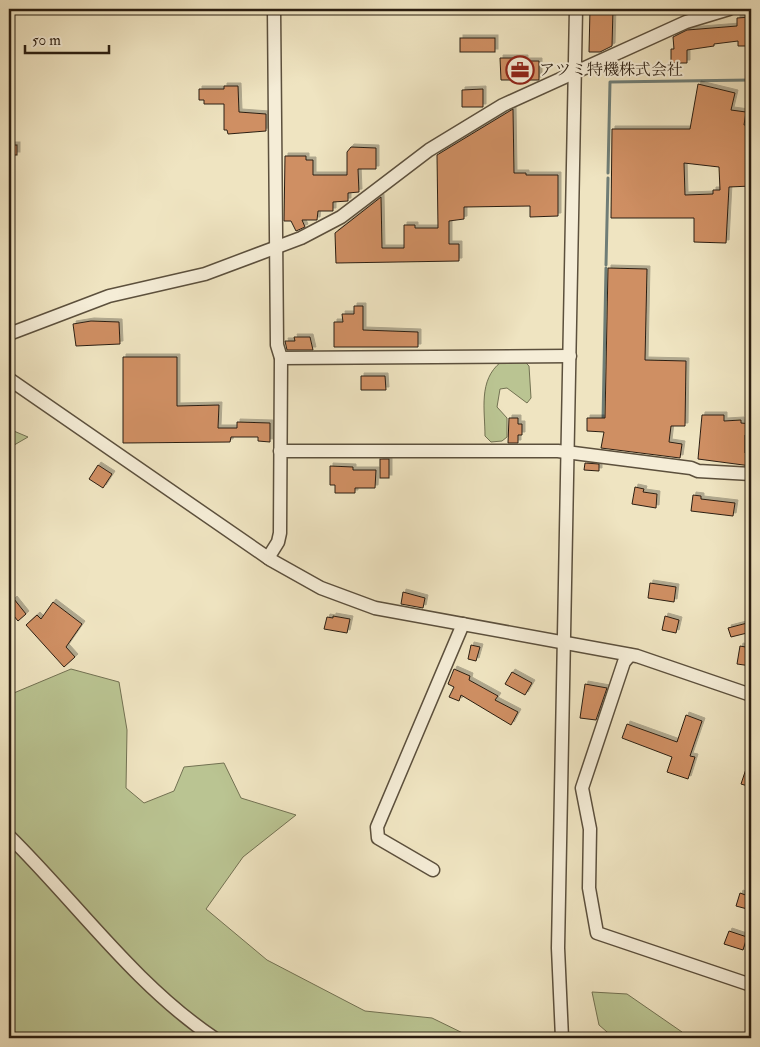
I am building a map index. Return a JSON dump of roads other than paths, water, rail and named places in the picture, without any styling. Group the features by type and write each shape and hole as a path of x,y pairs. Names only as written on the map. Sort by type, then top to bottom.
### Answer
{"street":[{"path":"268,558 278,542 280,533 281,358 277,345 274,9"},
{"path":"562,1038 558,948 576,9"},
{"path":"9,334 109,296 205,274 315,232 341,217 411,162 466,126 504,105 686,22 729,9"},
{"path":"281,358 570,356"},
{"path":"9,378 268,558 304,580 357,602 394,612 630,655 751,695"},
{"path":"280,451 568,452 691,468 698,471 751,474"},
{"path":"433,870 378,838 377,827 463,624"},
{"path":"630,655 624,662 582,788 590,829 589,888 597,933 751,985"},
{"path":"9,836 41,867 87,922 157,993 182,1017 214,1038"}],"waterway":[{"path":"608,173 610,82 751,80"},
{"path":"606,265 608,178"},
{"path":"603,421 606,268"},
{"path":"217,1035 225,1038"}],"place":[{"name":"アツミ特機株式会社","path":"520,70"}]}
